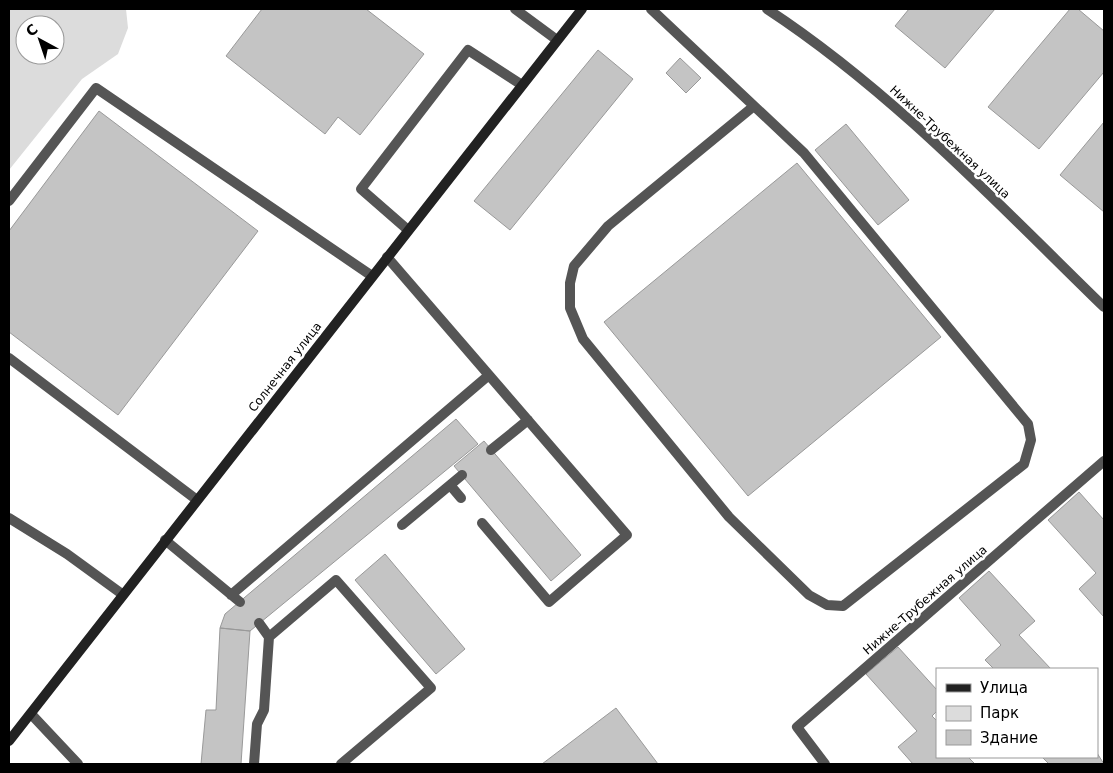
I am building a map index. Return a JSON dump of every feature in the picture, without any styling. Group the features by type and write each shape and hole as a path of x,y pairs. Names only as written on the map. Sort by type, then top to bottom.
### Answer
{"main road":[{"name":"Солнечная улица","path":"9,741 122,594 582,9"}],"street":[{"path":"516,9 557,40"},
{"path":"650,9 754,106 804,153 1028,424 1031,440 1024,464 843,606 827,605 809,595 729,517 583,339 570,308 570,283 574,266 608,226 754,106"},
{"name":"Нижне-Трубежная улица","path":"767,9 808,36 890,103 1104,307"},
{"path":"408,230 360,190 468,50 522,85"},
{"path":"9,201 96,88 372,276"},
{"path":"387,257 627,535 550,602 482,523"},
{"path":"9,358 197,500"},
{"path":"165,540 235,599 489,375"},
{"path":"491,450 528,420"},
{"name":"Нижне-Трубежная улица","path":"825,764 797,727 1104,461"},
{"path":"402,525 462,475"},
{"path":"450,485 461,498"},
{"path":"9,518 67,554 122,594"},
{"path":"254,764 257,724 264,710 270,637 336,580 431,688 341,764"},
{"path":"259,624 270,637"},
{"path":"31,714 78,764"}],"green space":[{"path":"9,9 126,9 128,28 118,54 82,79 9,170"}],"building":[{"path":"262,9 366,9 424,54 360,135 338,117 325,134 226,56"},
{"path":"909,9 995,9 945,68 895,26"},
{"path":"1070,9 1078,9 1104,31 1104,72 1039,149 988,107"},
{"path":"598,50 633,79 510,230 474,201"},
{"path":"680,58 701,78 686,93 666,73"},
{"path":"99,111 258,231 118,415 9,332 9,231"},
{"path":"1104,122 1104,212 1060,175"},
{"path":"846,124 909,200 878,225 815,150"},
{"path":"797,163 941,337 748,496 604,322"},
{"path":"456,419 478,444 250,631 220,628 225,614"},
{"path":"484,441 581,555 551,581 454,466"},
{"path":"1079,492 1104,520 1104,617 1079,589 1096,573 1048,520"},
{"path":"385,554 465,649 436,674 355,580"},
{"path":"989,571 1035,621 1019,635 1050,668 993,668 985,660 1001,645 959,598"},
{"path":"220,628 250,631 241,764 201,764 206,710 216,710"},
{"path":"898,647 936,689 936,712 932,716 936,720 936,758 969,758 975,764 913,764 898,747 917,731 866,674"},
{"path":"616,708 658,764 542,764"},
{"path":"1098,755 1104,764 1049,764 1043,758 1098,758"}]}
